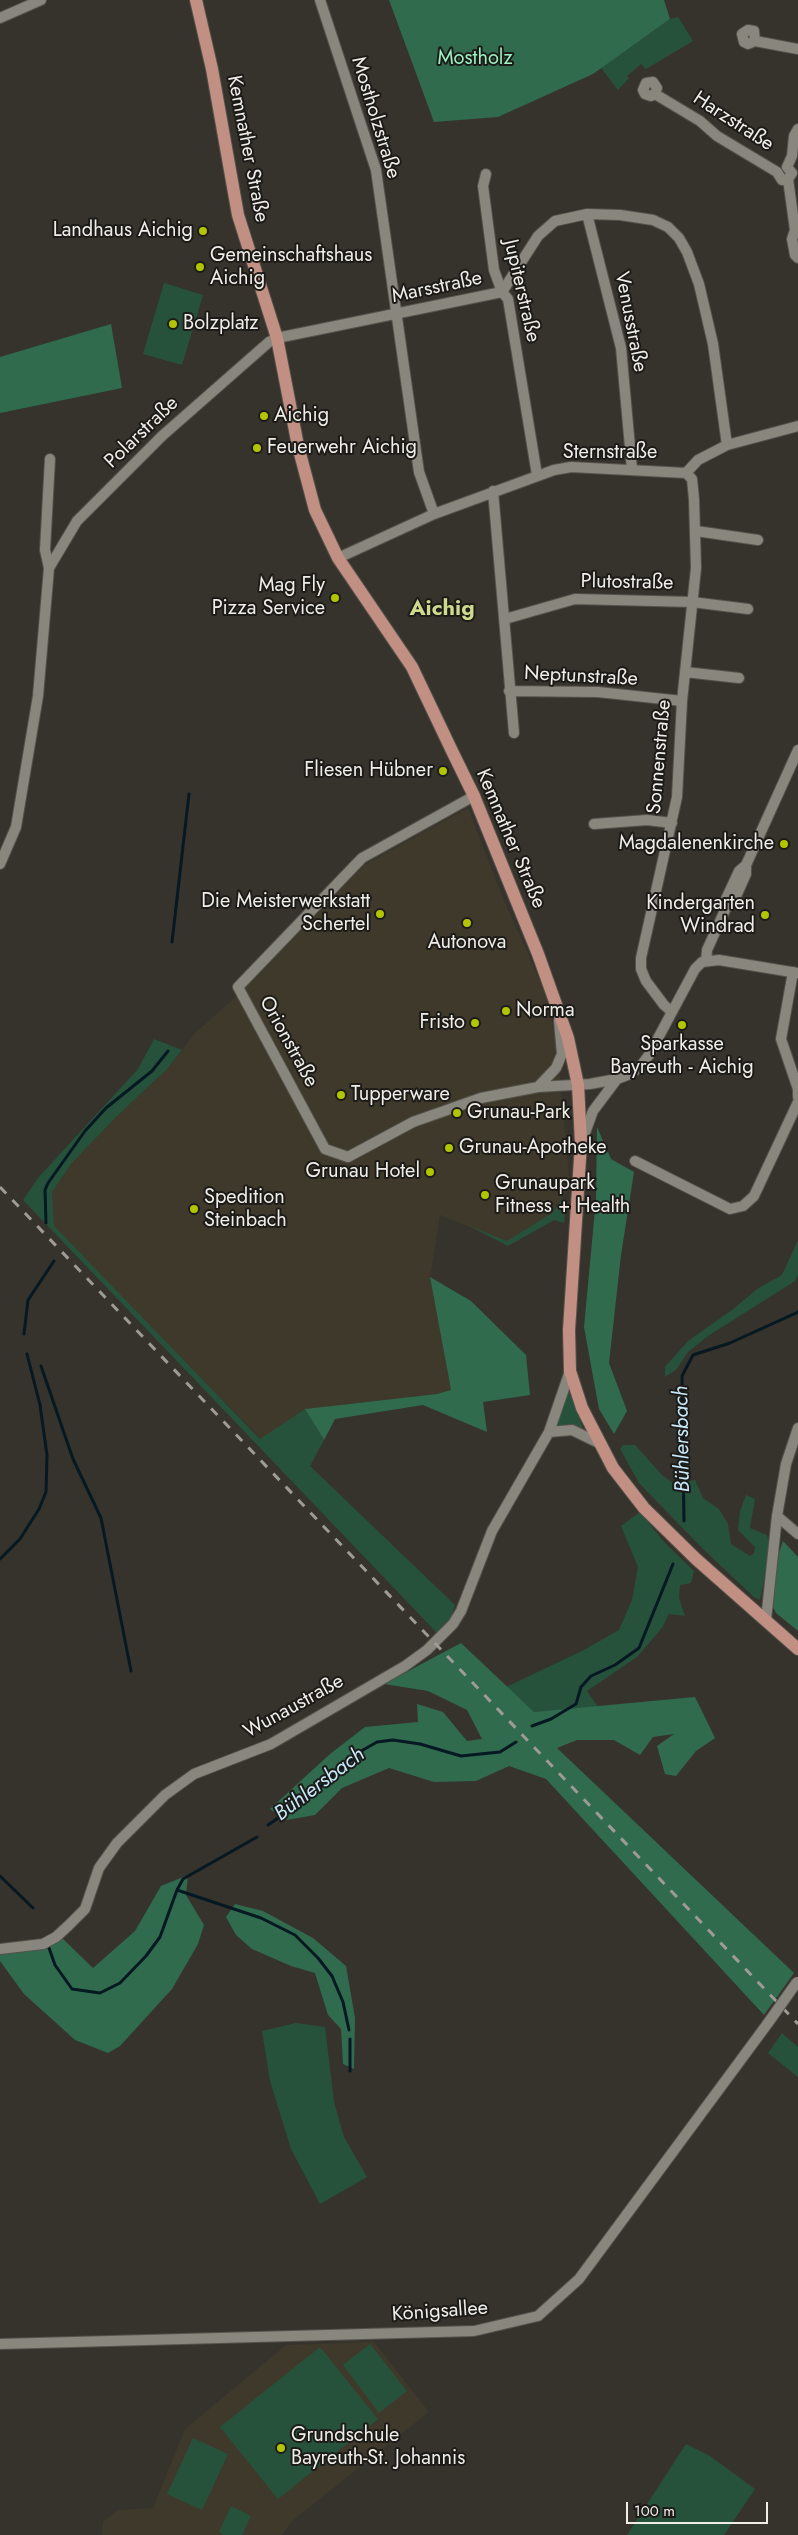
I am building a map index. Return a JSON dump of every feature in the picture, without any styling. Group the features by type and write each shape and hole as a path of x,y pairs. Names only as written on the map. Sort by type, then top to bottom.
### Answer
{"main road":[{"name":"Kemnather Straße","path":"196,0 212,69 238,215 277,338 306,477 315,510 338,558 412,667 474,796 568,1038 578,1085 582,1143 569,1330 570,1371 582,1408 613,1468 644,1508 696,1559 798,1650"}],"street":[{"path":"0,18 41,0"},
{"name":"Mostholzstraße","path":"320,0 376,170 419,472 434,514"},
{"path":"755,41 798,49"},
{"name":"Harzstraße","path":"655,94 700,121 717,136 777,172 779,178 788,179"},
{"path":"787,166 792,156 794,136 798,129"},
{"path":"777,172 780,167 787,166"},
{"path":"787,166 792,173 788,179 797,232 792,239 795,255 798,258"},
{"name":"Jupiterstraße","path":"486,174 483,186 494,270 502,292 508,299 537,475"},
{"name":"Marsstraße","path":"277,338 502,292 546,227 555,221 587,214 620,214 653,220 668,227 679,238 687,252 699,284 713,344 727,445"},
{"name":"Venusstraße","path":"587,214 621,348 632,469"},
{"name":"Polarstraße","path":"49,568 77,521 148,449 269,342 277,338"},
{"name":"Sternstraße","path":"338,558 434,514 537,475 571,467 686,473 698,460 727,445 798,426"},
{"name":"Polarstraße","path":"0,864 16,827 38,696 49,568 45,550 50,459"},
{"name":"Sonnenstraße","path":"671,1011 664,1005 646,981 641,964 672,823 676,796 696,531 692,480 686,473"},
{"path":"494,491 509,691 514,733"},
{"path":"696,531 758,540"},
{"name":"Plutostraße","path":"505,619 575,599 692,602"},
{"path":"692,602 748,608"},
{"name":"Sonnenstraße","path":"685,672 738,678"},
{"name":"Neptunstraße","path":"509,691 598,692 682,701"},
{"path":"706,961 707,950 726,908 733,903 746,874 746,865 798,750"},
{"name":"Orionstraße","path":"474,796 362,858 238,987 325,1149 335,1154 348,1157 413,1122 481,1098 538,1087 578,1085 617,1079"},
{"path":"594,824 647,820 672,823"},
{"path":"582,1143 592,1111 617,1079 640,1067 649,1055 697,965 706,961 719,960 795,973 781,1038 798,1089 798,1097"},
{"path":"538,1087 556,1068 562,1054 557,1006"},
{"path":"635,1161 730,1209 744,1206 754,1196 798,1102"},
{"name":"Wunaustraße","path":"0,1949 43,1944 56,1938 85,1909 99,1868 117,1843 165,1795 194,1774 270,1744 405,1666 426,1650 453,1624 462,1611 492,1531 549,1432 570,1371"},
{"path":"766,1620 777,1516 786,1464 798,1428"},
{"path":"549,1432 572,1430 599,1443"},
{"path":"777,1516 798,1534"},
{"name":"Königsallee","path":"0,2344 474,2331 538,2316 579,2280 797,1981"}],"shaded area":[{"path":"468,808 503,898 546,994 557,1044 570,1187 552,1213 507,1242 440,1215 430,1277 451,1390 437,1394 305,1409 261,1439 65,1240 54,1226 52,1192 71,1164 116,1117 167,1069 195,1033 247,987 364,865"},
{"name":"Grundschule Bayreuth-St. Johannis","path":"374,2342 429,2412 292,2521 282,2535 102,2535 103,2522 118,2510 153,2508 185,2429 286,2345"}],"green space":[{"name":"Mostholz","path":"389,0 664,0 670,19 593,74 498,117 434,122"},
{"path":"678,17 693,41 646,69 641,64 627,76 629,78 618,90 601,68 670,19"},
{"name":"Bolzplatz","path":"164,283 203,295 182,365 143,354"},
{"path":"111,324 122,388 0,413 0,357"},
{"path":"154,1039 182,1050 167,1069 116,1117 71,1164 52,1192 54,1226 260,1439 305,1409 324,1440 310,1466 455,1605 450,1620 437,1633 23,1200 38,1178 138,1069"},
{"path":"597,1127 611,1159 634,1172 621,1255 609,1363 627,1411 614,1434 599,1409 584,1327 596,1199"},
{"path":"563,1198 566,1205 564,1223 554,1220 508,1246 469,1226 507,1241 552,1213"},
{"path":"798,1240 798,1275 795,1281 708,1336 688,1352 676,1370 665,1377 665,1367 688,1341 732,1310 757,1289 782,1275"},
{"path":"430,1277 471,1301 526,1355 530,1395 483,1402 487,1432 423,1405 335,1419 324,1440 305,1409 437,1394 451,1390"},
{"path":"568,1390 571,1392 585,1435 553,1429"},
{"path":"623,1445 635,1445 663,1476 675,1484 695,1480 703,1498 719,1509 728,1524 731,1544 750,1556 754,1553 755,1547 738,1530 740,1511 746,1495 755,1499 750,1528 767,1535 770,1549 760,1600 754,1597 704,1550 639,1483 620,1449"},
{"path":"640,1512 665,1543 694,1571 691,1583 680,1585 679,1598 685,1616 669,1614 662,1628 637,1657 587,1691 598,1707 534,1712 506,1687 584,1650 619,1630 632,1600 638,1567 621,1526"},
{"path":"783,1541 798,1557 798,1631 776,1613 772,1605 779,1553"},
{"path":"461,1643 534,1712 695,1697 715,1738 696,1751 676,1776 665,1774 657,1746 674,1734 653,1737 640,1755 614,1740 577,1740 557,1748 794,1973 764,2015 546,1779 509,1766 476,1781 434,1782 389,1768 342,1788 315,1815 287,1820 270,1809 330,1754 365,1727 418,1722 417,1704 443,1712 467,1741 482,1739 467,1710 428,1691 384,1684"},
{"path":"188,1875 186,1895 204,1925 198,1944 172,1989 120,2046 108,2053 75,2040 24,1994 0,1961 0,1950 61,1937 93,1968 135,1931 161,1886"},
{"path":"235,1904 263,1911 313,1938 346,1966 355,2018 354,2069 343,2064 341,2029 328,2015 315,1973 291,1966 252,1949 236,1935 226,1917"},
{"path":"296,2023 325,2027 334,2102 344,2137 367,2177 320,2204 291,2149 270,2081 262,2031"},
{"path":"782,2033 798,2047 798,2077 768,2053"},
{"path":"370,2344 407,2391 379,2413 343,2365"},
{"path":"320,2347 378,2419 278,2499 220,2427"},
{"path":"193,2438 228,2454 202,2510 167,2494"},
{"path":"686,2444 710,2456 755,2489 724,2535 627,2535"},
{"path":"231,2506 251,2516 242,2535 224,2535 219,2532"}],"waterway":[{"path":"172,942 189,794"},
{"path":"46,1223 45,1190 48,1183 85,1131 106,1108 152,1071 168,1051"},
{"path":"24,1334 28,1300 54,1261"},
{"name":"Bühlersbach","path":"684,1521 682,1376 693,1355 730,1343 798,1312"},
{"path":"0,1559 20,1539 39,1509 46,1492 47,1455 40,1405 27,1354"},
{"path":"41,1366 73,1459 101,1518 131,1671"},
{"name":"Bühlersbach","path":"532,1726 551,1719 576,1704 581,1687 591,1676 615,1665 639,1648 673,1564"},
{"name":"Bühlersbach","path":"268,1825 307,1798 363,1750 377,1742 393,1740 420,1744 461,1756 500,1752 516,1742"},
{"name":"Bühlersbach","path":"48,1945 55,1965 72,1989 100,1993 120,1983 146,1956 160,1937 177,1890 183,1879 257,1837"},
{"name":"Bühlersbach","path":"0,1876 33,1908"},
{"path":"177,1890 261,1918 295,1935 318,1958 332,1976 343,2002 349,2030"},
{"path":"350,2039 350,2071"}],"railway":[{"path":"0,1187 798,2024"}],"place":[{"name":"Landhaus Aichig","path":"203,231"},
{"name":"Gemeinschaftshaus Aichig","path":"200,267"},
{"name":"Bolzplatz","path":"173,324"},
{"name":"Aichig","path":"264,416"},
{"name":"Feuerwehr Aichig","path":"257,448"},
{"name":"Mag Fly Pizza Service","path":"335,598"},
{"name":"Fliesen Hübner","path":"443,771"},
{"name":"Magdalenenkirche","path":"784,844"},
{"name":"Die Meisterwerkstatt Schertel","path":"380,914"},
{"name":"Kindergarten Windrad","path":"765,915"},
{"name":"Autonova","path":"467,923"},
{"name":"Norma","path":"506,1011"},
{"name":"Fristo","path":"475,1023"},
{"name":"Sparkasse Bayreuth - Aichig","path":"682,1025"},
{"name":"Tupperware","path":"341,1095"},
{"name":"Grunau-Park","path":"457,1113"},
{"name":"Grunau-Apotheke","path":"449,1148"},
{"name":"Grunau Hotel","path":"430,1172"},
{"name":"Grunaupark Fitness + Health","path":"485,1195"},
{"name":"Spedition Steinbach","path":"194,1209"},
{"name":"Grundschule Bayreuth-St. Johannis","path":"281,2448"}],"district":[{"name":"Aichig","path":"442,610"}]}
